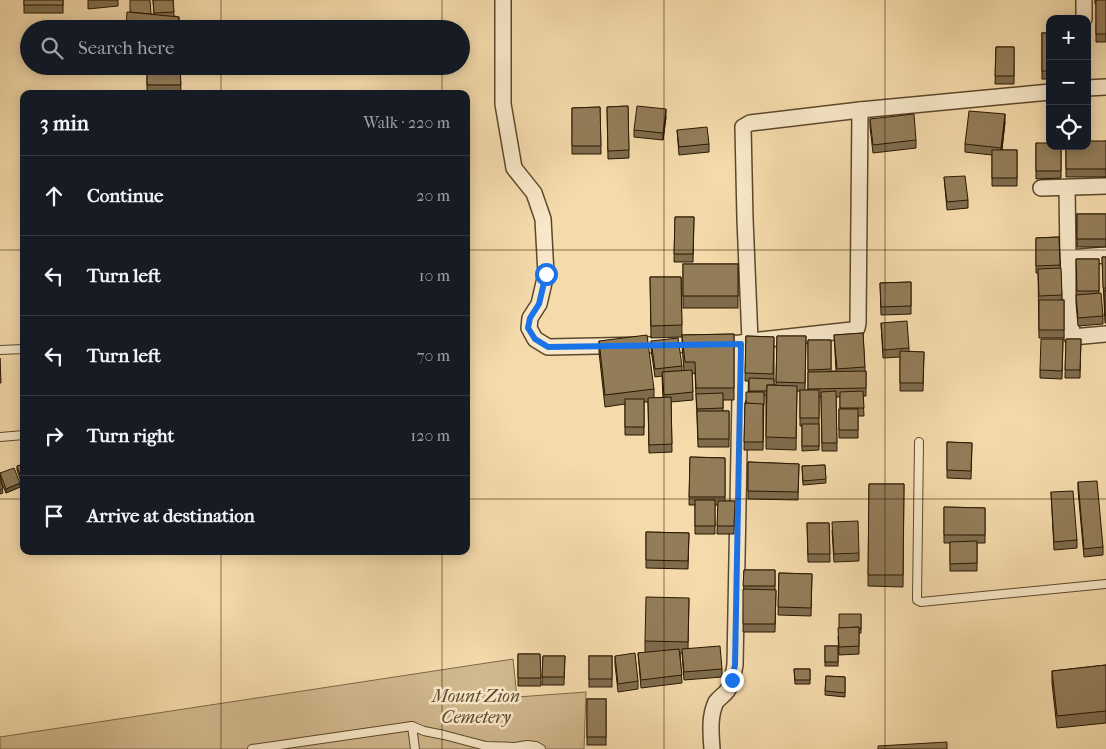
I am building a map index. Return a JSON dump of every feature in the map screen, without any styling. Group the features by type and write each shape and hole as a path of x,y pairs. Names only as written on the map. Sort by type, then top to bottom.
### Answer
{"street":[{"path":"503,0 503,104 514,168 534,193 543,219 546,274 539,304 530,318 528,328 535,339 548,347 746,342 857,328 860,110"},
{"path":"1084,0 1084,15"},
{"path":"1091,88 1106,87"},
{"path":"712,749 712,714 717,702 728,689 735,665 746,342 743,127 750,123 860,110 1046,92"},
{"path":"1041,188 1106,186"},
{"path":"1067,188 1072,337 1106,334"},
{"path":"1068,258 1106,255"}],"lane":[{"path":"0,350 20,349"},
{"path":"0,438 20,436"},
{"path":"919,442 917,600 921,602 1106,584"},
{"path":"252,749 412,726 424,731 486,746 536,746 541,749"},
{"path":"412,726 415,749"}],"green space":[{"name":"Mount Zion Cemetery","path":"513,659 517,697 586,692 584,749 0,749 0,737"}],"building":[{"path":"24,0 63,0 63,5 24,5"},
{"path":"130,0 150,0 151,14 130,12"},
{"path":"153,0 173,0 174,12 154,13"},
{"path":"1096,0 1106,0 1106,34 1096,34"},
{"path":"127,12 179,17 179,20 127,20"},
{"path":"1042,33 1046,33 1046,71 1042,71"},
{"path":"996,47 1014,47 1014,76 995,76"},
{"path":"147,75 180,75 181,85 147,85"},
{"path":"628,106 629,150 608,151 607,107"},
{"path":"637,106 666,109 663,133 634,130"},
{"path":"600,107 601,146 572,146 572,108"},
{"path":"969,111 1005,114 1001,148 965,144"},
{"path":"914,114 916,140 873,145 870,119"},
{"path":"707,127 709,144 679,147 677,130"},
{"path":"1091,141 1106,141 1106,169 1066,169 1066,150 1091,150"},
{"path":"1036,143 1046,143 1046,150 1061,150 1061,171 1036,171"},
{"path":"992,150 1017,150 1017,178 992,178"},
{"path":"965,176 968,200 947,202 944,177"},
{"path":"1077,214 1106,214 1106,239 1077,239"},
{"path":"675,217 694,217 693,254 674,254"},
{"path":"1059,237 1060,265 1036,266 1036,238"},
{"path":"1102,257 1106,257 1106,288 1103,288"},
{"path":"1076,259 1099,259 1099,291 1077,291"},
{"path":"683,264 738,264 738,296 683,296"},
{"path":"1061,268 1062,295 1039,296 1038,269"},
{"path":"650,277 681,277 682,325 651,326"},
{"path":"911,282 911,306 881,307 880,283"},
{"path":"1104,291 1106,291 1106,315 1105,315"},
{"path":"1101,293 1103,316 1078,318 1076,295"},
{"path":"1039,300 1064,300 1064,330 1039,330"},
{"path":"907,321 909,348 883,350 881,323"},
{"path":"863,333 865,367 837,369 834,335"},
{"path":"734,334 734,388 696,388 695,362 685,362 682,335"},
{"path":"647,335 654,389 605,395 599,341"},
{"path":"746,336 774,337 773,374 745,373"},
{"path":"777,336 806,336 805,383 776,382"},
{"path":"678,338 682,366 655,369 651,341"},
{"path":"1041,339 1063,339 1062,371 1040,370"},
{"path":"1066,339 1081,339 1080,370 1065,370"},
{"path":"808,340 831,340 831,369 808,370"},
{"path":"900,351 924,352 923,383 900,383"},
{"path":"692,370 693,392 664,395 662,372"},
{"path":"866,371 866,388 808,389 808,372"},
{"path":"749,378 774,379 774,385 767,385 767,391 749,391"},
{"path":"767,385 797,386 796,438 766,437"},
{"path":"800,390 819,390 819,418 800,418"},
{"path":"836,391 837,443 822,443 821,392"},
{"path":"863,391 864,408 840,408 840,392"},
{"path":"746,392 764,392 764,405 746,403"},
{"path":"723,393 723,408 697,409 696,394"},
{"path":"671,397 672,444 649,445 648,398"},
{"path":"625,399 644,399 644,427 625,427"},
{"path":"745,403 763,404 763,442 744,442"},
{"path":"839,409 858,409 858,430 839,430"},
{"path":"697,411 729,411 729,439 698,439"},
{"path":"802,424 819,424 819,446 802,446"},
{"path":"947,442 972,443 971,471 947,470"},
{"path":"690,457 725,458 725,497 689,497"},
{"path":"748,462 799,464 798,492 748,491"},
{"path":"825,465 826,479 803,481 802,466"},
{"path":"14,468 20,483 6,489 0,473"},
{"path":"0,476 3,489 0,490"},
{"path":"1097,481 1103,547 1084,549 1078,482"},
{"path":"869,484 904,484 903,575 868,575"},
{"path":"1073,491 1077,540 1054,542 1051,492"},
{"path":"695,500 715,500 715,526 695,526"},
{"path":"718,501 735,501 734,526 717,526"},
{"path":"944,507 985,508 985,535 944,535"},
{"path":"858,521 859,553 834,554 832,522"},
{"path":"807,523 829,523 830,554 808,554"},
{"path":"646,532 689,533 688,561 646,560"},
{"path":"977,541 977,563 950,564 950,542"},
{"path":"744,570 775,570 775,586 743,586"},
{"path":"779,573 812,574 811,608 778,607"},
{"path":"743,589 776,590 775,624 743,624"},
{"path":"646,597 689,598 688,642 645,641"},
{"path":"839,614 861,614 861,629 859,627 839,628"},
{"path":"859,627 859,646 839,647 838,628"},
{"path":"720,646 722,669 684,672 682,649"},
{"path":"825,646 838,646 838,662 825,662"},
{"path":"679,649 682,675 641,680 638,653"},
{"path":"635,653 638,681 618,684 615,656"},
{"path":"518,654 540,654 541,678 518,678"},
{"path":"543,656 565,656 564,677 542,677"},
{"path":"589,656 612,656 612,679 589,679"},
{"path":"1106,665 1106,711 1057,716 1052,671"},
{"path":"794,669 810,669 810,680 795,680"},
{"path":"826,676 845,677 845,693 825,691"},
{"path":"587,699 606,699 606,737 587,737"},
{"path":"947,742 947,749 878,749 878,746"}],"route":[{"path":"546,274 539,304 530,318 528,328 535,339 548,347 741,344 735,665 732,680"}]}
